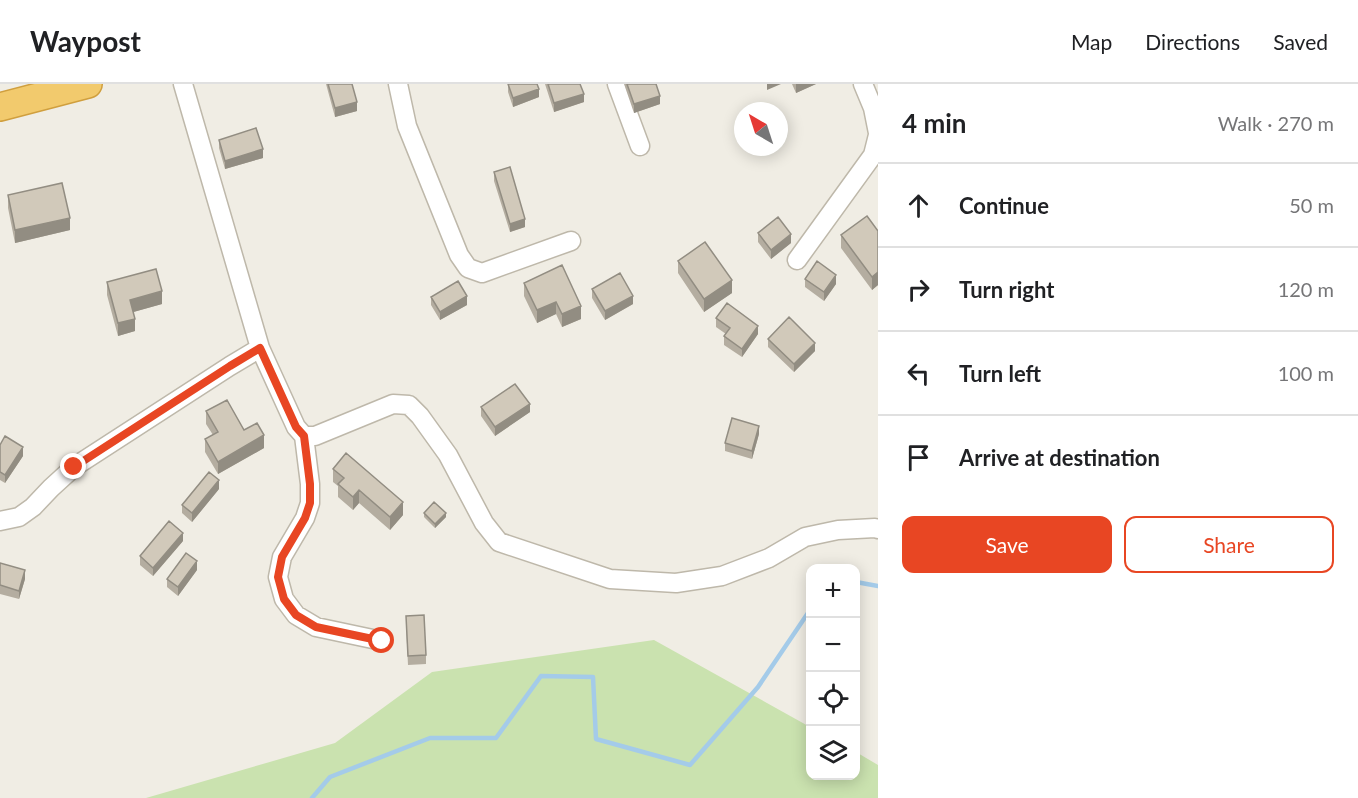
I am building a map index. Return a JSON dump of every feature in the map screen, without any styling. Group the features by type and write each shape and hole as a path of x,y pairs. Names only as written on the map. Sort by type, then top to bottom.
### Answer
{"highway":[{"path":"0,107 88,84"}],"street":[{"path":"183,84 260,348 296,427 304,436 310,503 305,518 282,557 278,577 284,599 296,615 316,627 382,641"},
{"path":"398,84 407,126 459,255 468,268 482,273 572,241"},
{"path":"617,84 640,146"},
{"path":"797,260 873,155 878,134 873,108 863,84"},
{"path":"0,521 19,517 33,507 74,467 260,348"},
{"path":"304,436 315,436 393,405 409,405 420,416 448,455 484,523 499,542 609,579 676,583 722,576 769,558 805,537 838,530 878,529"}],"green space":[{"path":"654,640 806,725 806,780 860,780 860,754 878,765 878,798 146,798 335,743 432,672"}],"building":[{"path":"328,84 352,84 357,102 335,108"},
{"path":"508,84 537,84 539,89 513,98"},
{"path":"548,84 580,84 584,94 554,103"},
{"path":"627,84 656,84 660,96 634,104"},
{"path":"256,128 263,149 225,161 219,140"},
{"path":"510,167 525,219 510,224 494,172"},
{"path":"62,183 70,218 15,230 8,195"},
{"path":"867,216 878,231 878,272 872,277 841,235"},
{"path":"778,217 791,234 771,250 758,233"},
{"path":"705,242 732,280 704,299 678,261"},
{"path":"817,261 836,275 824,292 805,279"},
{"path":"562,265 581,306 562,314 556,302 537,310 524,283"},
{"path":"156,269 162,291 130,300 135,319 118,323 107,282"},
{"path":"620,273 633,296 605,311 592,289"},
{"path":"458,281 467,296 440,312 431,297"},
{"path":"727,303 758,326 742,349 724,336 730,328 716,318"},
{"path":"789,317 815,343 794,364 768,339"},
{"path":"515,384 530,404 495,427 481,407"},
{"path":"227,400 244,430 257,423 264,435 218,462 205,439 218,432 206,411"},
{"path":"732,418 759,426 752,451 725,443"},
{"path":"5,436 23,447 5,475 0,472 0,445"},
{"path":"346,453 403,502 390,517 359,490 353,497 338,484 344,478 333,469"},
{"path":"209,472 219,480 192,513 182,505"},
{"path":"434,502 446,513 435,524 424,513"},
{"path":"169,521 183,533 153,568 140,556"},
{"path":"186,553 197,561 178,587 167,579"},
{"path":"0,563 25,570 19,591 0,585"},
{"path":"424,615 426,655 408,656 406,616"}],"waterway":[{"path":"860,583 878,586"},
{"path":"312,798 330,777 430,738 496,738 541,676 593,677 596,739 690,765 758,687 806,616"}],"route":[{"path":"74,467 260,348 282,400 296,427 304,436 310,484 310,503 305,518 282,557 278,577 284,599 296,615 316,627 382,641"}]}
